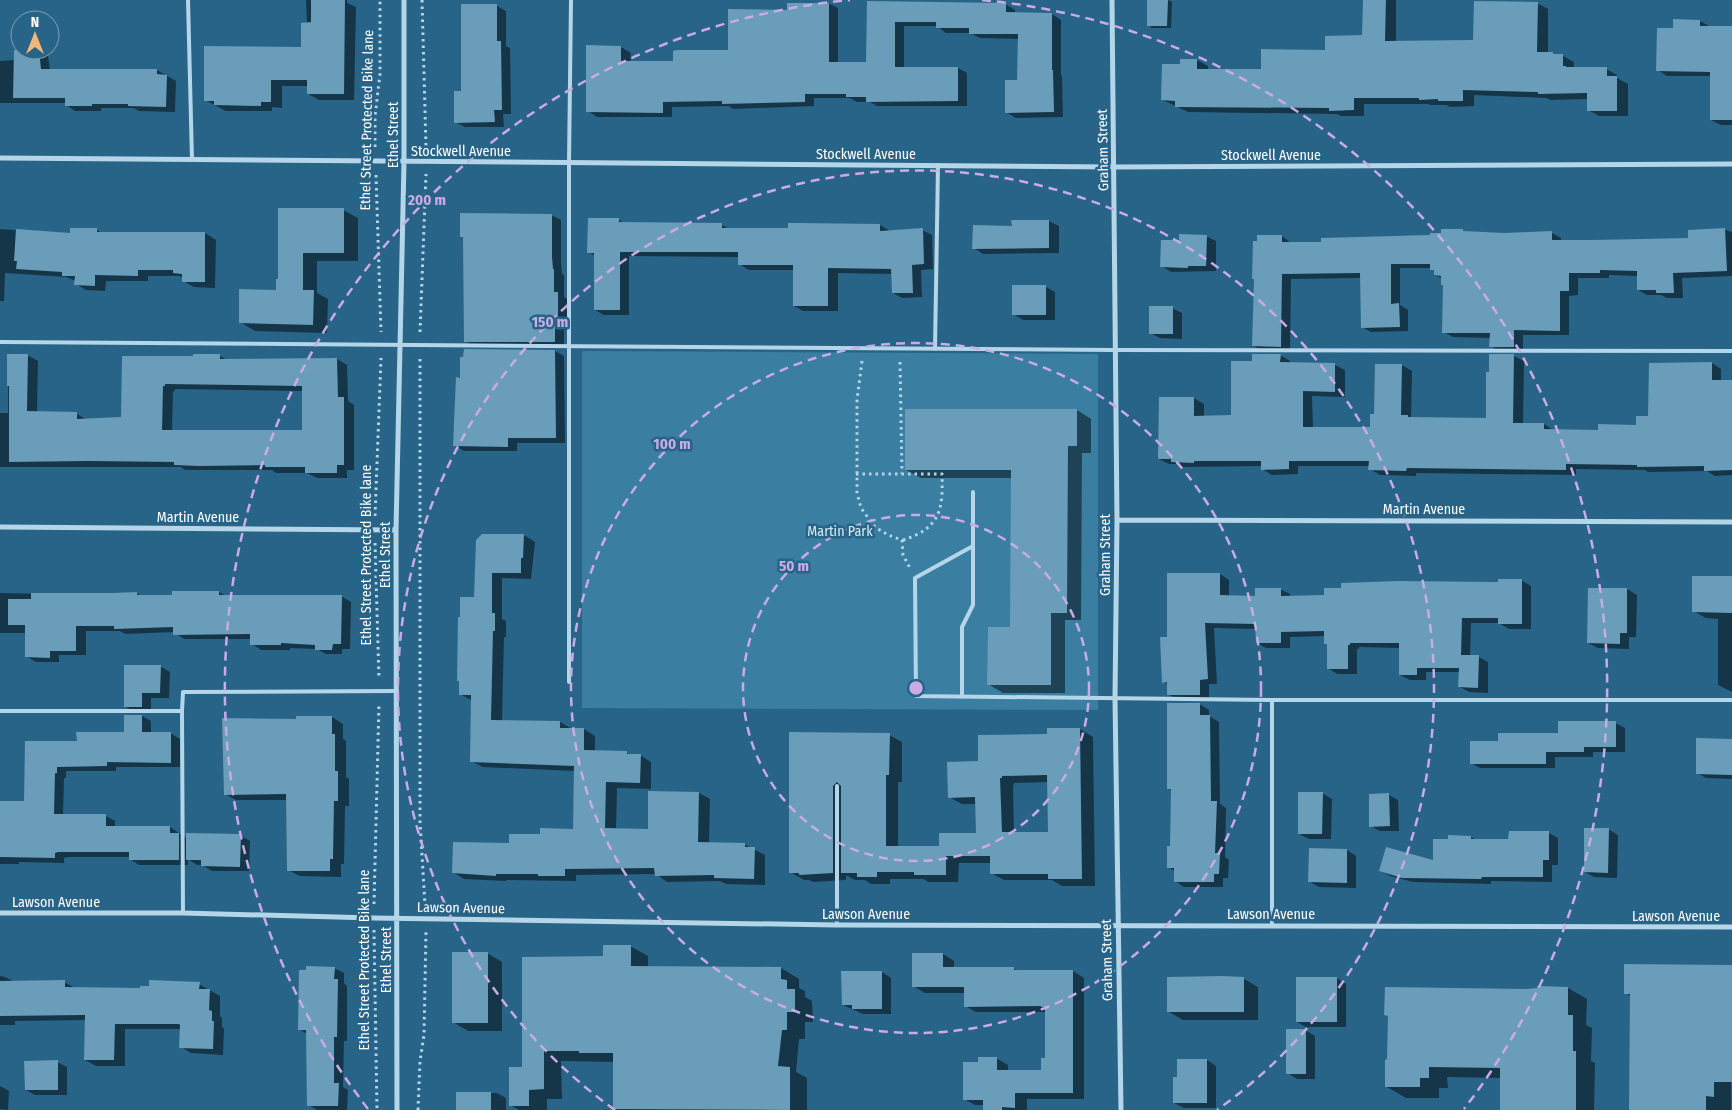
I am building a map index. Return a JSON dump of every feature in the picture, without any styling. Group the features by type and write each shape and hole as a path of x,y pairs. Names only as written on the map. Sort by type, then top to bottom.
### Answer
{"street":[{"name":"Ethel Street","path":"397,1110 396,530 404,162 404,0"},
{"name":"Graham Street","path":"1112,0 1117,520 1115,698 1121,1110"},
{"name":"Stockwell Avenue","path":"0,158 1114,167 1732,164"},
{"name":"Martin Avenue","path":"1117,520 1732,522"},
{"name":"Martin Avenue","path":"0,527 396,530"},
{"name":"Lawson Avenue","path":"0,914 183,913 426,919 837,925 1732,927"}],"lane":[{"path":"188,0 192,161"},
{"path":"569,682 568,163 571,0"},
{"path":"935,349 938,165"},
{"path":"0,342 900,349 1732,351"},
{"path":"962,697 962,627 974,605 974,492"},
{"path":"973,546 915,578 916,696 1272,700 1732,700"},
{"path":"183,913 183,692 397,691"},
{"path":"1272,700 1272,926"},
{"path":"0,711 182,711"},
{"path":"837,786 837,925"}],"path":[{"name":"Ethel Street Protected Bike lane","path":"377,1110 373,918 379,691 374,529 381,345 375,116 380,74 380,0"},
{"path":"418,1110 420,1061 424,1035 426,919 420,822 420,346 426,162 422,0"},
{"path":"856,474 942,474 943,500 939,514 931,524 919,533 902,540 888,535 875,527 861,508 856,493 856,474 857,400 864,348"},
{"path":"900,349 902,474"},
{"path":"902,540 903,555 915,578"}],"green space":[{"name":"Martin Park","path":"582,351 1098,354 1098,710 582,708"}],"building":[{"path":"311,0 345,0 344,94 307,94 307,80 271,80 271,102 261,102 261,106 214,105 214,101 204,101 204,46 301,47 301,23 311,22"},
{"path":"1147,0 1168,0 1167,26 1147,26"},
{"path":"1363,0 1386,0 1385,41 1473,40 1474,1 1538,2 1537,52 1563,54 1563,66 1566,67 1607,67 1607,76 1617,76 1617,111 1587,111 1587,93 1538,94 1538,92 1463,90 1463,101 1419,100 1419,98 1354,98 1354,110 1329,111 1329,108 1175,107 1175,101 1161,100 1162,64 1180,64 1180,59 1197,59 1197,69 1261,69 1261,49 1325,50 1325,36 1362,35"},
{"path":"867,1 1006,3 1006,12 1052,13 1054,112 1005,113 1005,80 1017,80 1018,34 969,34 969,28 936,28 936,22 895,22 895,67 958,67 958,101 866,102 866,97 846,97 846,94 805,94 805,102 722,104 722,101 663,102 663,113 586,112 586,45 621,46 621,61 673,61 673,51 676,50 728,50 728,9 787,10 787,3 829,3 829,62 866,62"},
{"path":"461,4 497,4 497,41 501,41 502,110 494,110 495,122 454,123 454,91 461,91"},
{"path":"1673,19 1700,20 1700,26 1732,26 1732,120 1710,120 1710,72 1656,71 1657,28 1673,28"},
{"path":"14,60 40,60 41,69 157,69 157,74 167,75 166,107 128,106 128,104 65,106 65,98 13,98"},
{"path":"278,208 344,208 344,253 303,253 303,290 314,290 313,325 239,323 239,289 276,290 276,279 278,279"},
{"path":"460,213 552,214 554,292 558,292 558,326 555,326 555,342 464,342 463,237 460,237"},
{"path":"588,218 619,218 619,222 722,223 722,228 788,228 788,223 798,223 880,224 880,231 923,228 924,264 912,265 913,293 892,293 891,269 828,268 828,306 793,306 793,265 738,265 738,252 620,252 620,310 594,310 594,253 587,253"},
{"path":"1011,220 1049,220 1049,248 972,249 973,225 1012,226"},
{"path":"70,228 97,228 97,232 205,232 205,282 182,282 182,274 173,273 173,270 138,270 138,276 95,275 95,286 74,285 75,276 62,276 62,272 16,269 17,261 14,261 16,229 70,233"},
{"path":"1725,228 1727,271 1673,273 1674,293 1656,293 1656,290 1637,290 1637,271 1600,270 1600,273 1569,273 1569,291 1560,291 1560,331 1514,330 1514,347 1489,347 1490,333 1442,333 1443,285 1441,285 1441,276 1434,275 1434,270 1430,270 1430,264 1391,264 1391,304 1399,303 1400,327 1361,328 1360,273 1282,274 1281,347 1252,346 1253,241 1257,241 1257,235 1282,235 1282,242 1321,242 1321,238 1430,235 1430,233 1441,233 1441,229 1463,229 1463,231 1505,233 1552,231 1552,240 1594,240 1688,238 1688,230"},
{"path":"1179,234 1207,235 1206,266 1188,266 1188,268 1160,267 1161,240 1179,240"},
{"path":"1012,285 1046,285 1046,315 1012,315"},
{"path":"1149,306 1173,306 1173,334 1149,334"},
{"path":"464,349 555,350 556,438 508,438 508,447 453,446 456,377 460,378 460,357 463,357"},
{"path":"7,354 28,354 27,411 77,412 77,419 121,417 122,356 220,354 220,359 337,358 338,397 344,397 344,465 337,465 337,473 305,473 305,467 265,467 265,465 199,466 174,465 174,462 9,462 9,386 7,386","holes":["165,384 302,386 302,430 162,430 163,386"]},
{"path":"1252,354 1281,354 1280,362 1335,363 1335,392 1303,391 1303,427 1370,427 1370,414 1374,414 1375,364 1402,364 1401,415 1408,415 1408,417 1486,418 1486,372 1489,372 1489,354 1514,354 1513,423 1544,423 1544,429 1598,430 1598,424 1636,425 1636,416 1648,416 1649,363 1712,362 1712,380 1732,380 1732,470 1704,471 1704,466 1637,467 1637,465 1566,464 1566,470 1407,468 1406,471 1368,470 1369,461 1289,461 1289,469 1261,470 1261,461 1194,461 1194,463 1171,462 1171,459 1158,459 1159,397 1194,397 1194,416 1231,415 1231,361 1252,361"},
{"path":"905,409 1077,409 1077,446 1068,446 1067,613 1051,613 1051,685 987,685 988,627 1010,627 1011,470 905,470"},
{"path":"482,534 524,534 521,573 492,573 492,613 495,613 495,631 493,631 491,720 560,721 560,728 584,728 584,750 627,751 627,754 641,754 640,783 606,782 605,828 648,829 648,791 699,792 698,842 745,843 745,847 755,847 754,879 714,878 714,875 655,876 654,868 565,869 565,876 496,874 496,876 452,873 453,842 509,843 509,834 540,834 540,828 573,829 574,766 470,762 471,695 459,695 459,681 457,681 458,617 460,617 460,597 474,597 476,540"},
{"path":"1167,573 1220,573 1220,595 1255,596 1255,588 1281,588 1281,596 1324,595 1324,588 1341,588 1341,583 1398,581 1498,582 1498,579 1522,579 1522,624 1498,624 1498,618 1462,618 1461,655 1479,655 1478,688 1458,687 1459,668 1417,668 1417,675 1399,675 1399,643 1350,643 1348,645 1348,669 1327,669 1327,644 1324,644 1324,631 1281,632 1281,643 1256,643 1255,624 1205,623 1208,679 1200,680 1200,695 1167,695 1167,682 1162,683 1160,637 1167,637"},
{"path":"1692,576 1732,576 1732,613 1692,612"},
{"path":"1588,588 1627,588 1627,633 1620,633 1620,644 1587,643"},
{"path":"172,591 219,591 219,595 342,595 341,644 333,644 332,650 315,650 315,645 281,643 281,645 250,645 250,634 173,635 173,627 114,629 114,626 76,626 76,651 50,651 50,658 25,657 25,625 8,625 8,599 31,599 31,593 137,592 137,595 172,595"},
{"path":"124,665 161,665 160,693 142,693 142,707 124,707"},
{"path":"1167,703 1200,703 1200,715 1210,715 1211,801 1217,801 1215,853 1220,853 1219,874 1214,874 1214,882 1174,882 1174,868 1167,868 1167,846 1170,846 1171,789 1167,789"},
{"path":"124,715 142,715 142,732 171,732 171,763 107,762 107,766 57,767 57,773 55,773 54,814 106,814 106,826 170,826 170,833 179,833 179,860 129,860 129,852 58,852 55,853 55,858 0,857 0,801 24,801 25,741 77,741 76,732 124,732"},
{"path":"296,716 332,716 332,734 335,734 335,771 338,771 338,801 334,801 333,859 330,859 330,871 287,871 286,794 224,795 222,718 296,719"},
{"path":"1558,721 1616,721 1616,747 1584,747 1584,752 1546,752 1546,764 1470,764 1470,741 1498,741 1498,733 1558,733"},
{"path":"1047,728 1080,728 1082,879 1048,879 1048,874 990,874 990,856 946,856 946,875 914,875 914,872 877,872 877,877 857,877 857,873 841,873 841,786 837,782 833,786 833,873 799,875 799,873 789,873 789,732 890,733 889,775 886,775 886,846 939,846 939,833 976,833 975,797 948,798 947,762 978,761 978,735 1047,734","holes":["1047,775 1048,832 1002,832 1000,778 1002,776"]},
{"path":"1696,738 1732,739 1732,775 1696,774"},
{"path":"1298,792 1323,792 1322,834 1298,834"},
{"path":"1389,793 1390,826 1369,827 1369,794"},
{"path":"1584,828 1609,828 1608,873 1584,872"},
{"path":"1509,831 1549,831 1549,860 1543,860 1543,877 1482,877 1481,879 1402,878 1379,871 1386,847 1433,860 1433,839 1448,839 1448,835 1471,836 1471,839 1508,839"},
{"path":"186,833 241,834 240,867 201,866 201,860 186,860"},
{"path":"1309,848 1347,849 1347,883 1308,882"},
{"path":"603,945 631,945 631,966 781,967 781,979 787,980 787,989 795,989 795,1012 787,1012 787,1030 782,1030 778,1066 790,1067 790,1110 613,1109 613,1053 579,1053 579,1051 544,1051 544,1089 529,1090 529,1106 509,1106 509,1067 522,1067 522,957 603,956"},
{"path":"452,952 488,952 488,1023 452,1023"},
{"path":"912,953 943,953 943,967 1014,967 1014,970 1073,970 1073,1093 1015,1093 1015,1108 1002,1107 1002,1110 983,1110 983,1100 963,1100 963,1062 978,1062 978,1057 997,1057 997,1070 1041,1070 1041,1058 1045,1058 1045,1007 964,1007 964,987 912,987"},
{"path":"1624,964 1732,965 1732,1082 1714,1082 1714,1097 1706,1096 1706,1110 1629,1110 1630,994 1624,994"},
{"path":"306,966 335,967 334,979 338,979 337,1037 334,1037 334,1083 339,1083 338,1106 307,1106 306,1030 298,1030 299,970 306,970"},
{"path":"841,971 882,971 882,1009 852,1009 852,1005 842,1005"},
{"path":"1167,977 1244,977 1244,1012 1167,1012"},
{"path":"1296,977 1337,977 1337,1022 1296,1022"},
{"path":"65,980 65,987 140,988 140,986 149,986 149,980 200,982 199,989 210,989 209,1010 212,1011 212,1021 214,1021 213,1049 179,1048 179,1024 115,1024 114,1060 84,1060 85,1015 0,1016 0,981"},
{"path":"1537,986 1568,987 1568,1015 1573,1015 1573,1051 1576,1051 1576,1110 1500,1110 1500,1068 1429,1067 1429,1078 1420,1078 1420,1087 1385,1087 1388,1016 1384,1015 1385,987 1526,989 1537,988"},
{"path":"1286,1029 1306,1029 1306,1074 1286,1074"},
{"path":"1177,1059 1207,1059 1207,1103 1173,1103 1173,1077 1177,1077"},
{"path":"58,1060 58,1090 25,1090 24,1061"},
{"path":"456,1092 491,1092 491,1110 456,1110"}]}
